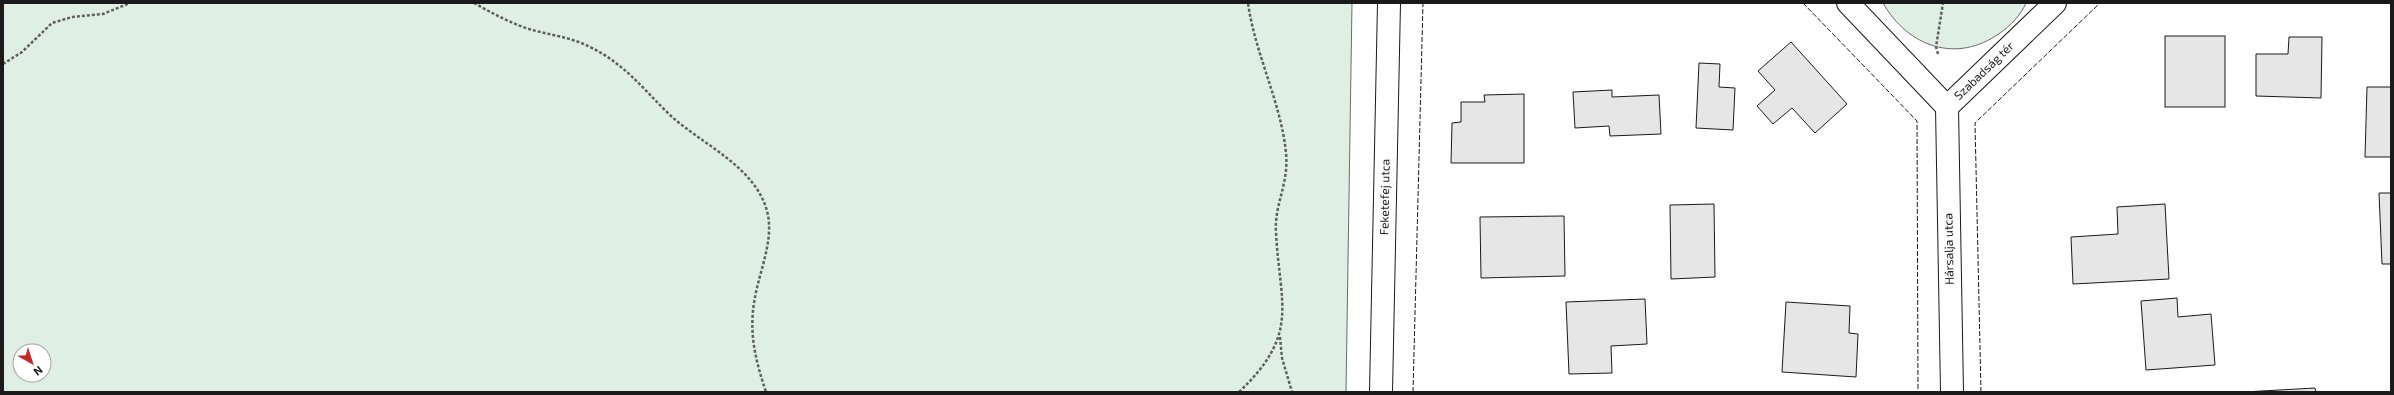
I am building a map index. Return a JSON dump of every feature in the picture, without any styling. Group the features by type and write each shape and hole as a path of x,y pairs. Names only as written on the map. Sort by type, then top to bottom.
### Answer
{"street":[{"name":"Feketefej utca","path":"1382,392 1389,3"},
{"name":"Szabadság tér","path":"1848,3 1947,107 2055,3"},
{"name":"Hársalja utca","path":"1947,107 1952,392"}],"path":[{"path":"3,64 22,52 52,23 72,17 103,14 130,3"},
{"path":"474,3 506,20 529,29 589,46 612,60 647,90 670,114 720,154 753,183 767,211 769,226 754,302 752,327 754,349 766,392"},
{"path":"1248,3 1250,21 1276,106 1286,152 1287,175 1275,222 1283,292 1284,313 1280,337 1282,358 1292,392"},
{"path":"1939,62 1936,47 1943,3"},
{"path":"1239,392 1264,365 1280,337"}],"green space":[{"path":"3,3 1352,3 1346,392 3,392"},
{"path":"1883,3 2026,3 2015,20 2000,33 1984,42 1967,48 1951,49 1935,46 1920,40 1906,31 1893,18"}],"building":[{"path":"2165,36 2225,36 2225,107 2165,107"},
{"path":"2289,37 2322,37 2321,98 2256,96 2256,54 2288,54"},
{"path":"1791,42 1847,104 1815,133 1792,108 1773,124 1757,106 1775,90 1758,71"},
{"path":"1699,63 1720,64 1719,87 1735,88 1733,130 1696,128"},
{"path":"2367,87 2391,87 2391,157 2365,157"},
{"path":"1612,90 1612,97 1659,95 1661,134 1610,136 1609,126 1575,128 1573,92"},
{"path":"1524,94 1524,163 1451,163 1452,123 1461,122 1461,102 1485,102 1484,95"},
{"path":"2379,193 2391,193 2391,264 2382,264"},
{"path":"1714,204 1715,277 1671,279 1670,205"},
{"path":"2165,204 2169,279 2073,284 2071,237 2118,234 2117,207"},
{"path":"1564,216 1565,276 1481,278 1480,217"},
{"path":"2177,298 2178,317 2211,314 2215,365 2146,370 2141,301"},
{"path":"1645,299 1647,344 1611,346 1612,373 1569,374 1566,302"},
{"path":"1786,302 1850,306 1849,333 1858,334 1856,377 1782,372"},
{"path":"2315,388 2316,392 2244,392"}],"fence":[{"path":"1413,392 1423,3"},
{"path":"1803,3 1917,121 1918,392"},
{"path":"1981,392 1975,123 2100,3"}]}
